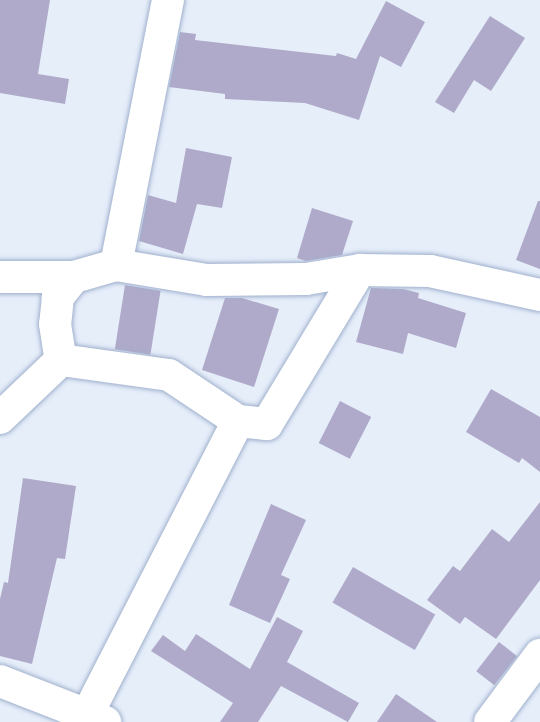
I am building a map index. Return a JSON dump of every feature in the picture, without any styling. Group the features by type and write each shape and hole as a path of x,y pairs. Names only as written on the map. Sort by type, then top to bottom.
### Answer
{"street":[{"path":"116,265 168,0"},
{"path":"0,277 74,276 116,265 207,280 306,279 360,270 430,272 540,296"},
{"path":"61,360 169,375 238,421 267,424 360,270"},
{"path":"61,360 55,324 58,297 74,276"},
{"path":"0,418 61,360"},
{"path":"0,681 97,718 238,421"},
{"path":"490,722 540,655"}],"building":[{"path":"0,0 50,0 38,74 69,79 65,104 0,93"},
{"path":"386,1 425,22 401,67 380,56 359,120 305,103 225,99 225,94 169,87 180,32 196,34 195,40 336,56 337,53 356,59"},
{"path":"490,16 525,38 491,91 474,80 454,113 435,102"},
{"path":"186,148 232,157 222,208 197,204 183,254 139,241 148,195 176,203"},
{"path":"538,201 540,201 540,269 516,260"},
{"path":"312,208 353,221 342,255 306,261 297,258"},
{"path":"125,285 161,291 150,355 115,349"},
{"path":"371,288 403,289 419,293 418,298 466,313 456,348 408,333 403,354 356,342"},
{"path":"225,298 242,298 279,309 254,387 202,370"},
{"path":"491,389 540,417 540,472 522,458 519,463 466,432"},
{"path":"340,401 371,417 350,459 319,443"},
{"path":"23,478 76,486 65,559 57,558 32,664 0,656 0,599 4,582 8,583"},
{"path":"540,502 540,580 496,639 465,617 460,624 427,600 453,566 460,571 492,529 509,542"},
{"path":"271,504 306,520 281,575 290,579 270,623 229,605"},
{"path":"353,567 435,614 415,650 332,603"},
{"path":"277,617 303,631 287,662 359,703 348,722 281,686 258,722 220,722 233,703 151,651 163,635 185,651 196,634 250,669"},
{"path":"499,642 517,656 494,685 476,671"},
{"path":"396,694 437,722 377,722"}]}
